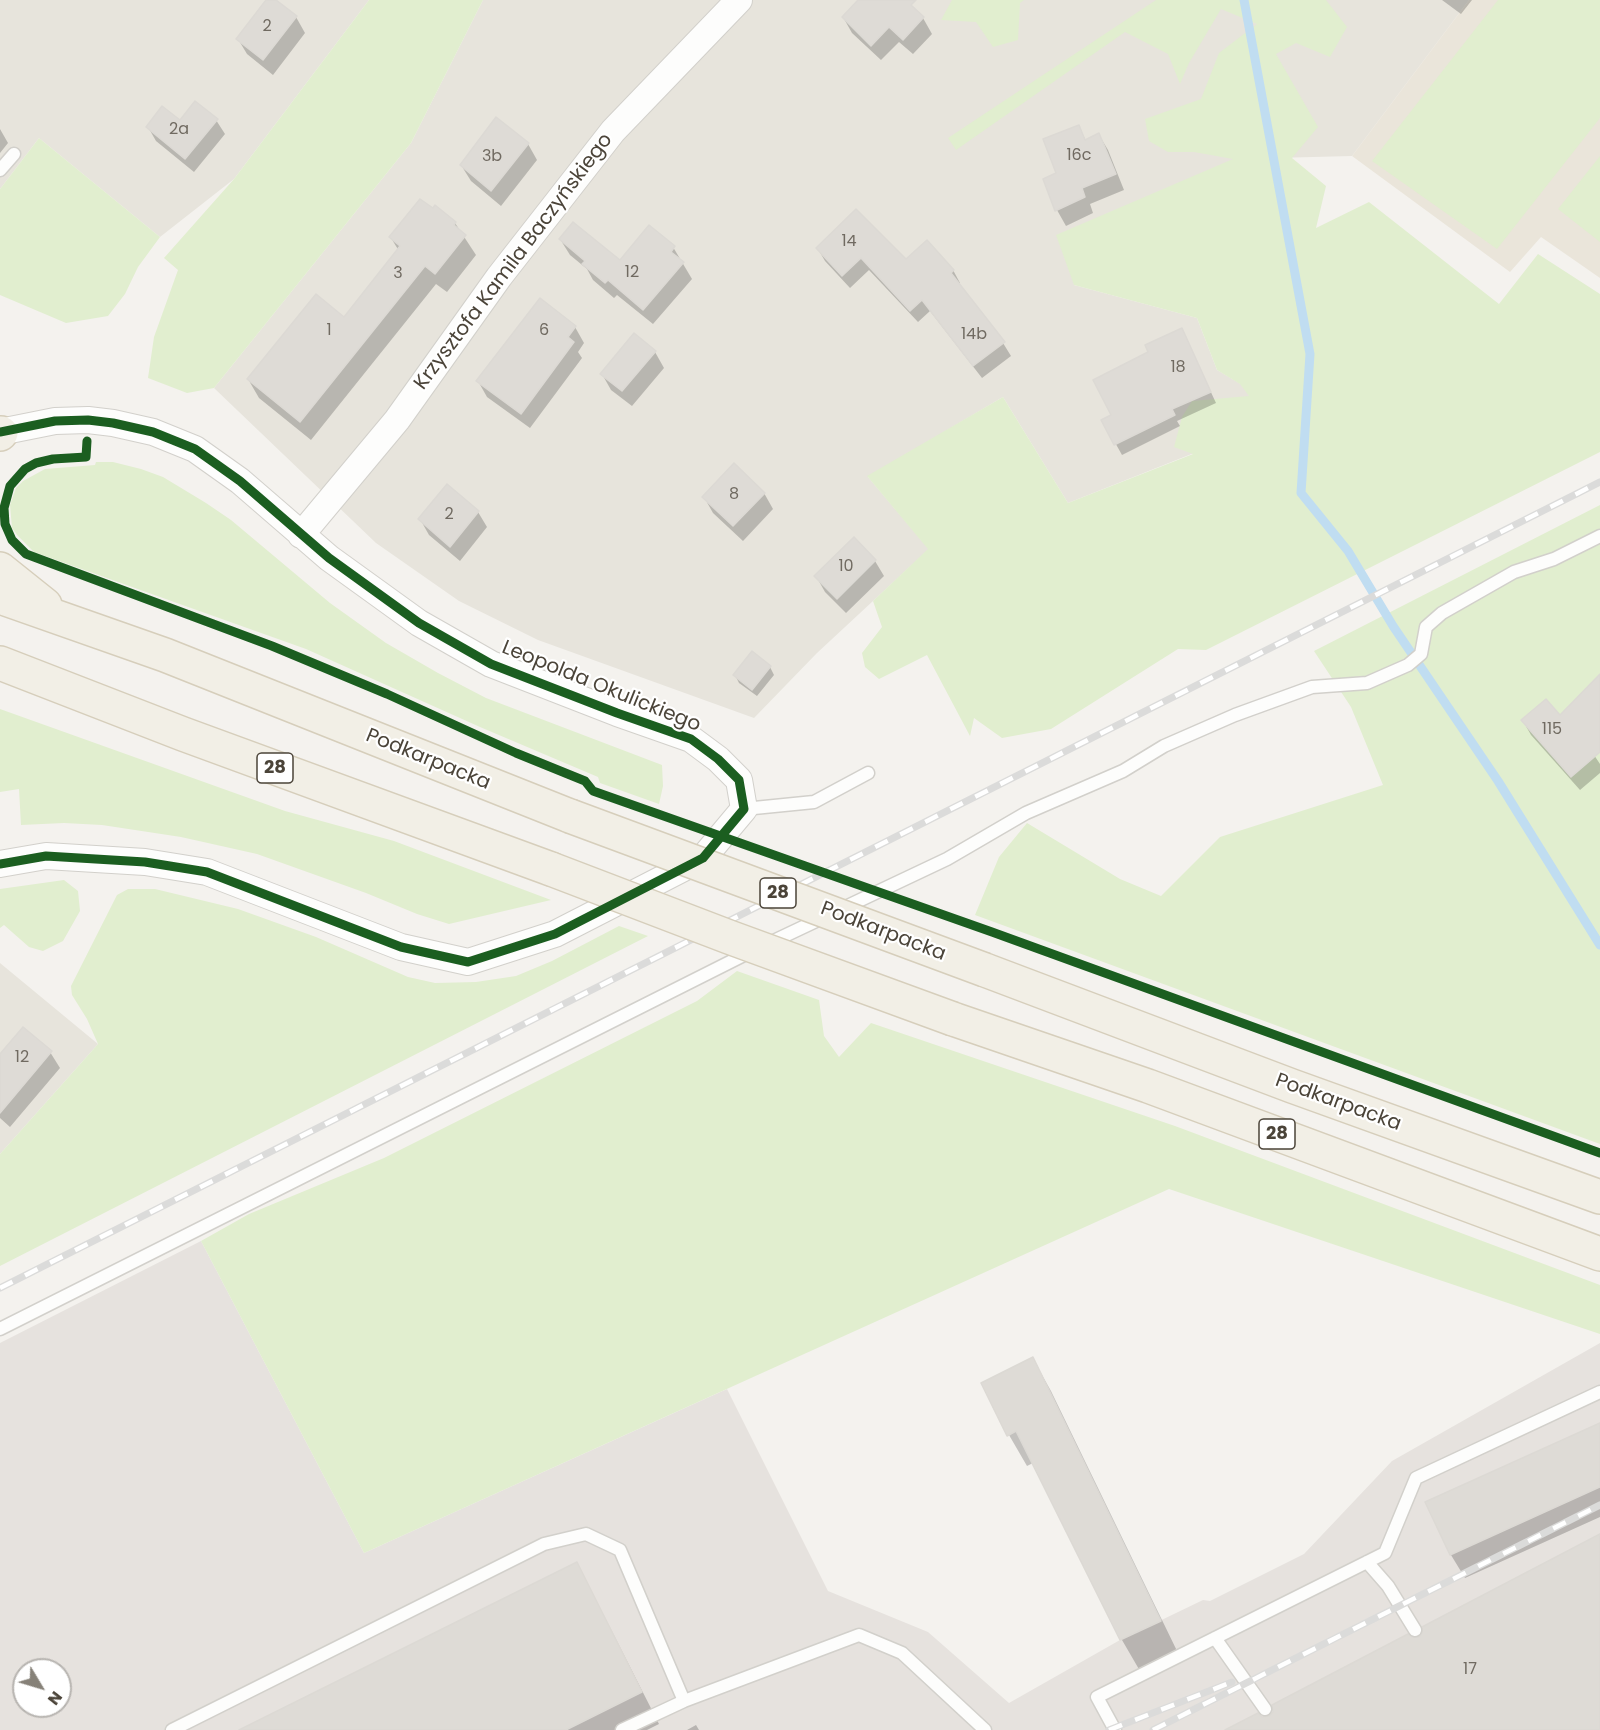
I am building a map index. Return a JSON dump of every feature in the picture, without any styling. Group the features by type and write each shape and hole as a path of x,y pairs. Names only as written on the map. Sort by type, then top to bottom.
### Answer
{"main road":[{"path":"0,569 71,623"},
{"name":"Podkarpacka","path":"0,597 165,655 570,816 1292,1086 1600,1197"},
{"name":"28","path":"0,663 183,734 953,1019 1148,1086 1600,1254"}],"street":[{"name":"Krzysztofa Kamila Baczyńskiego","path":"301,535 397,420 499,277 613,131 740,0"},
{"name":"Leopolda Okulickiego","path":"0,433 55,421 88,420 153,432 195,449 240,481 301,535 419,623 491,664 617,713 692,739 718,759 739,780 744,809"},
{"path":"0,864 46,856 145,862 207,872 401,947 468,962 555,934 703,858 744,809"}],"lane":[{"path":"0,170 14,153"},
{"path":"0,1329 742,956 947,859 1026,813 1123,771 1164,746 1235,715 1312,687 1367,683 1408,665 1421,654 1426,627 1442,613 1514,572 1554,560 1600,536"},
{"path":"744,809 814,801 868,773"},
{"path":"1115,1730 1097,1697 1385,1553 1416,1478 1600,1392"},
{"path":"172,1730 544,1544 585,1534 620,1550 684,1701"},
{"path":"1367,1563 1388,1586 1415,1630"},
{"path":"622,1730 684,1701 859,1635 902,1653 985,1730"},
{"path":"1215,1638 1265,1709"}],"shaded area":[{"path":"0,0 369,0 234,179 160,237 39,138 0,189"},
{"path":"483,0 1469,0 1352,156 1235,159 1074,285 1197,318 1217,370 1241,384 1250,396 1194,453 1068,503 1003,397 868,477 929,549 817,653 754,718 538,640 459,601 376,543 214,388 411,143"},
{"path":"1469,0 1600,0 1600,278 1541,237 1510,272 1352,156"},
{"path":"0,963 98,1044 0,1154"},
{"path":"201,1241 364,1553 727,1389 828,1591 928,1632 1009,1703 1120,1640 1203,1600 1210,1601 1304,1554 1392,1461 1600,1343 1600,1730 0,1730 0,1343"}],"green space":[{"path":"369,0 483,0 411,143 214,388 187,393 148,378 154,337 178,270 164,258 234,179"},
{"path":"952,0 1024,0 1020,3 1018,40 993,47 976,22 941,20"},
{"path":"1156,0 1326,0 1347,27 1330,57 1296,43 1276,54 1318,127 1292,158 1326,186 1316,228 1369,202 1499,304 1538,254 1600,294 1600,452 1206,650 1178,649 1051,729 1002,738 974,718 970,736 927,655 879,679 865,667 862,653 882,627 873,601 928,549 867,476 1003,397 1068,503 1193,454 1174,447 1182,417 1192,401 1249,396 1240,384 1217,370 1197,318 1074,285 1056,235 1233,159 1194,152 1168,152 1149,141 1145,119 1201,99 1219,53 1257,24 1221,9 1189,63 1180,84 1168,54 1125,32 956,150 948,138"},
{"path":"1498,0 1600,0 1600,118 1497,249 1372,161"},
{"path":"39,138 160,237 138,267 125,294 108,316 66,323 0,295 0,189"},
{"path":"1600,156 1600,242 1558,209"},
{"path":"96,462 113,462 163,477 206,503 231,520 330,603 386,643 438,673 486,698 662,765 663,786 659,804 600,783 598,777 306,649 34,552 12,528 10,505 16,488 23,481 45,469 95,465"},
{"path":"1600,505 1600,1144 975,915 999,857 1027,823 1120,879 1161,896 1220,837 1383,785 1351,707 1314,651"},
{"path":"0,709 285,811 394,841 551,900 449,924 257,854 181,837 102,825 64,823 21,825 19,789 0,792"},
{"path":"64,880 78,891 80,911 63,941 43,951 29,947 4,925 0,928 0,889"},
{"path":"128,889 155,889 238,909 316,937 408,977 435,983 476,982 516,976 552,961 619,926 648,936 0,1266 0,1154 98,1044 87,1019 72,995 71,986 117,895"},
{"path":"737,971 819,1000 824,1036 839,1057 871,1023 1175,1126 1600,1285 1600,1334 1169,1189 364,1553 201,1241 249,1214 384,1158 697,1001"}],"building":[{"path":"266,0 276,0 297,16 263,60 236,39"},
{"path":"858,0 916,0 911,5 924,17 903,40 889,27 871,46 842,17"},
{"path":"195,101 218,119 185,159 146,127 162,106 180,120"},
{"path":"496,117 529,143 491,191 460,165"},
{"path":"1079,125 1085,140 1099,133 1116,174 1082,188 1085,197 1055,211 1043,179 1056,173 1043,139"},
{"path":"420,199 433,208 435,205 456,222 454,225 466,235 435,274 425,266 300,422 247,379 316,294 344,317 400,246 389,237"},
{"path":"856,209 906,259 927,240 954,270 951,273 1005,342 973,366 922,300 910,311 861,258 842,276 816,248"},
{"path":"573,222 620,260 649,225 675,246 671,252 684,262 643,310 608,280 605,283 582,264 585,261 559,239"},
{"path":"540,298 576,326 568,337 574,342 521,414 476,381"},
{"path":"1182,328 1211,392 1172,409 1175,415 1114,445 1101,420 1111,415 1093,380 1148,352 1145,345"},
{"path":"634,333 656,351 622,391 600,374"},
{"path":"734,463 765,493 733,526 702,497"},
{"path":"447,484 479,511 450,547 418,519"},
{"path":"854,537 876,560 837,599 814,576"},
{"path":"752,651 771,666 752,690 733,675"},
{"path":"1600,674 1600,752 1571,777 1521,720 1546,699 1560,715"},
{"path":"23,1027 52,1051 0,1113 0,1054"},
{"path":"1033,1357 1161,1621 1120,1640 1016,1431 1007,1436 981,1383"},
{"path":"1600,1423 1600,1487 1450,1555 1425,1502"},
{"path":"1600,1534 1600,1730 1225,1730 1258,1713 1262,1717 1269,1716 1273,1712 1272,1705 1408,1634 1412,1637 1419,1637 1422,1627"},
{"path":"577,1562 642,1692 566,1730 239,1730"}],"waterway":[{"path":"1244,0 1310,354 1301,493 1348,551 1393,626 1498,781 1600,945"}],"railway":[{"path":"0,1288 1600,482"},
{"path":"1153,1730 1600,1505"},
{"path":"1109,1730 1232,1682"}],"cycle path":[{"path":"0,432 55,421 88,420 153,432 195,449 240,481 329,558 419,623 491,664 691,739 718,759 739,780 744,809 703,858 555,934 468,962 401,947 207,872 145,862 46,856 0,864"},
{"path":"87,441 86,457 53,459 36,463 25,469 10,486 4,508 5,524 12,540 26,554 272,646 387,694 516,753 585,781 593,791 992,932 1600,1153"}]}
